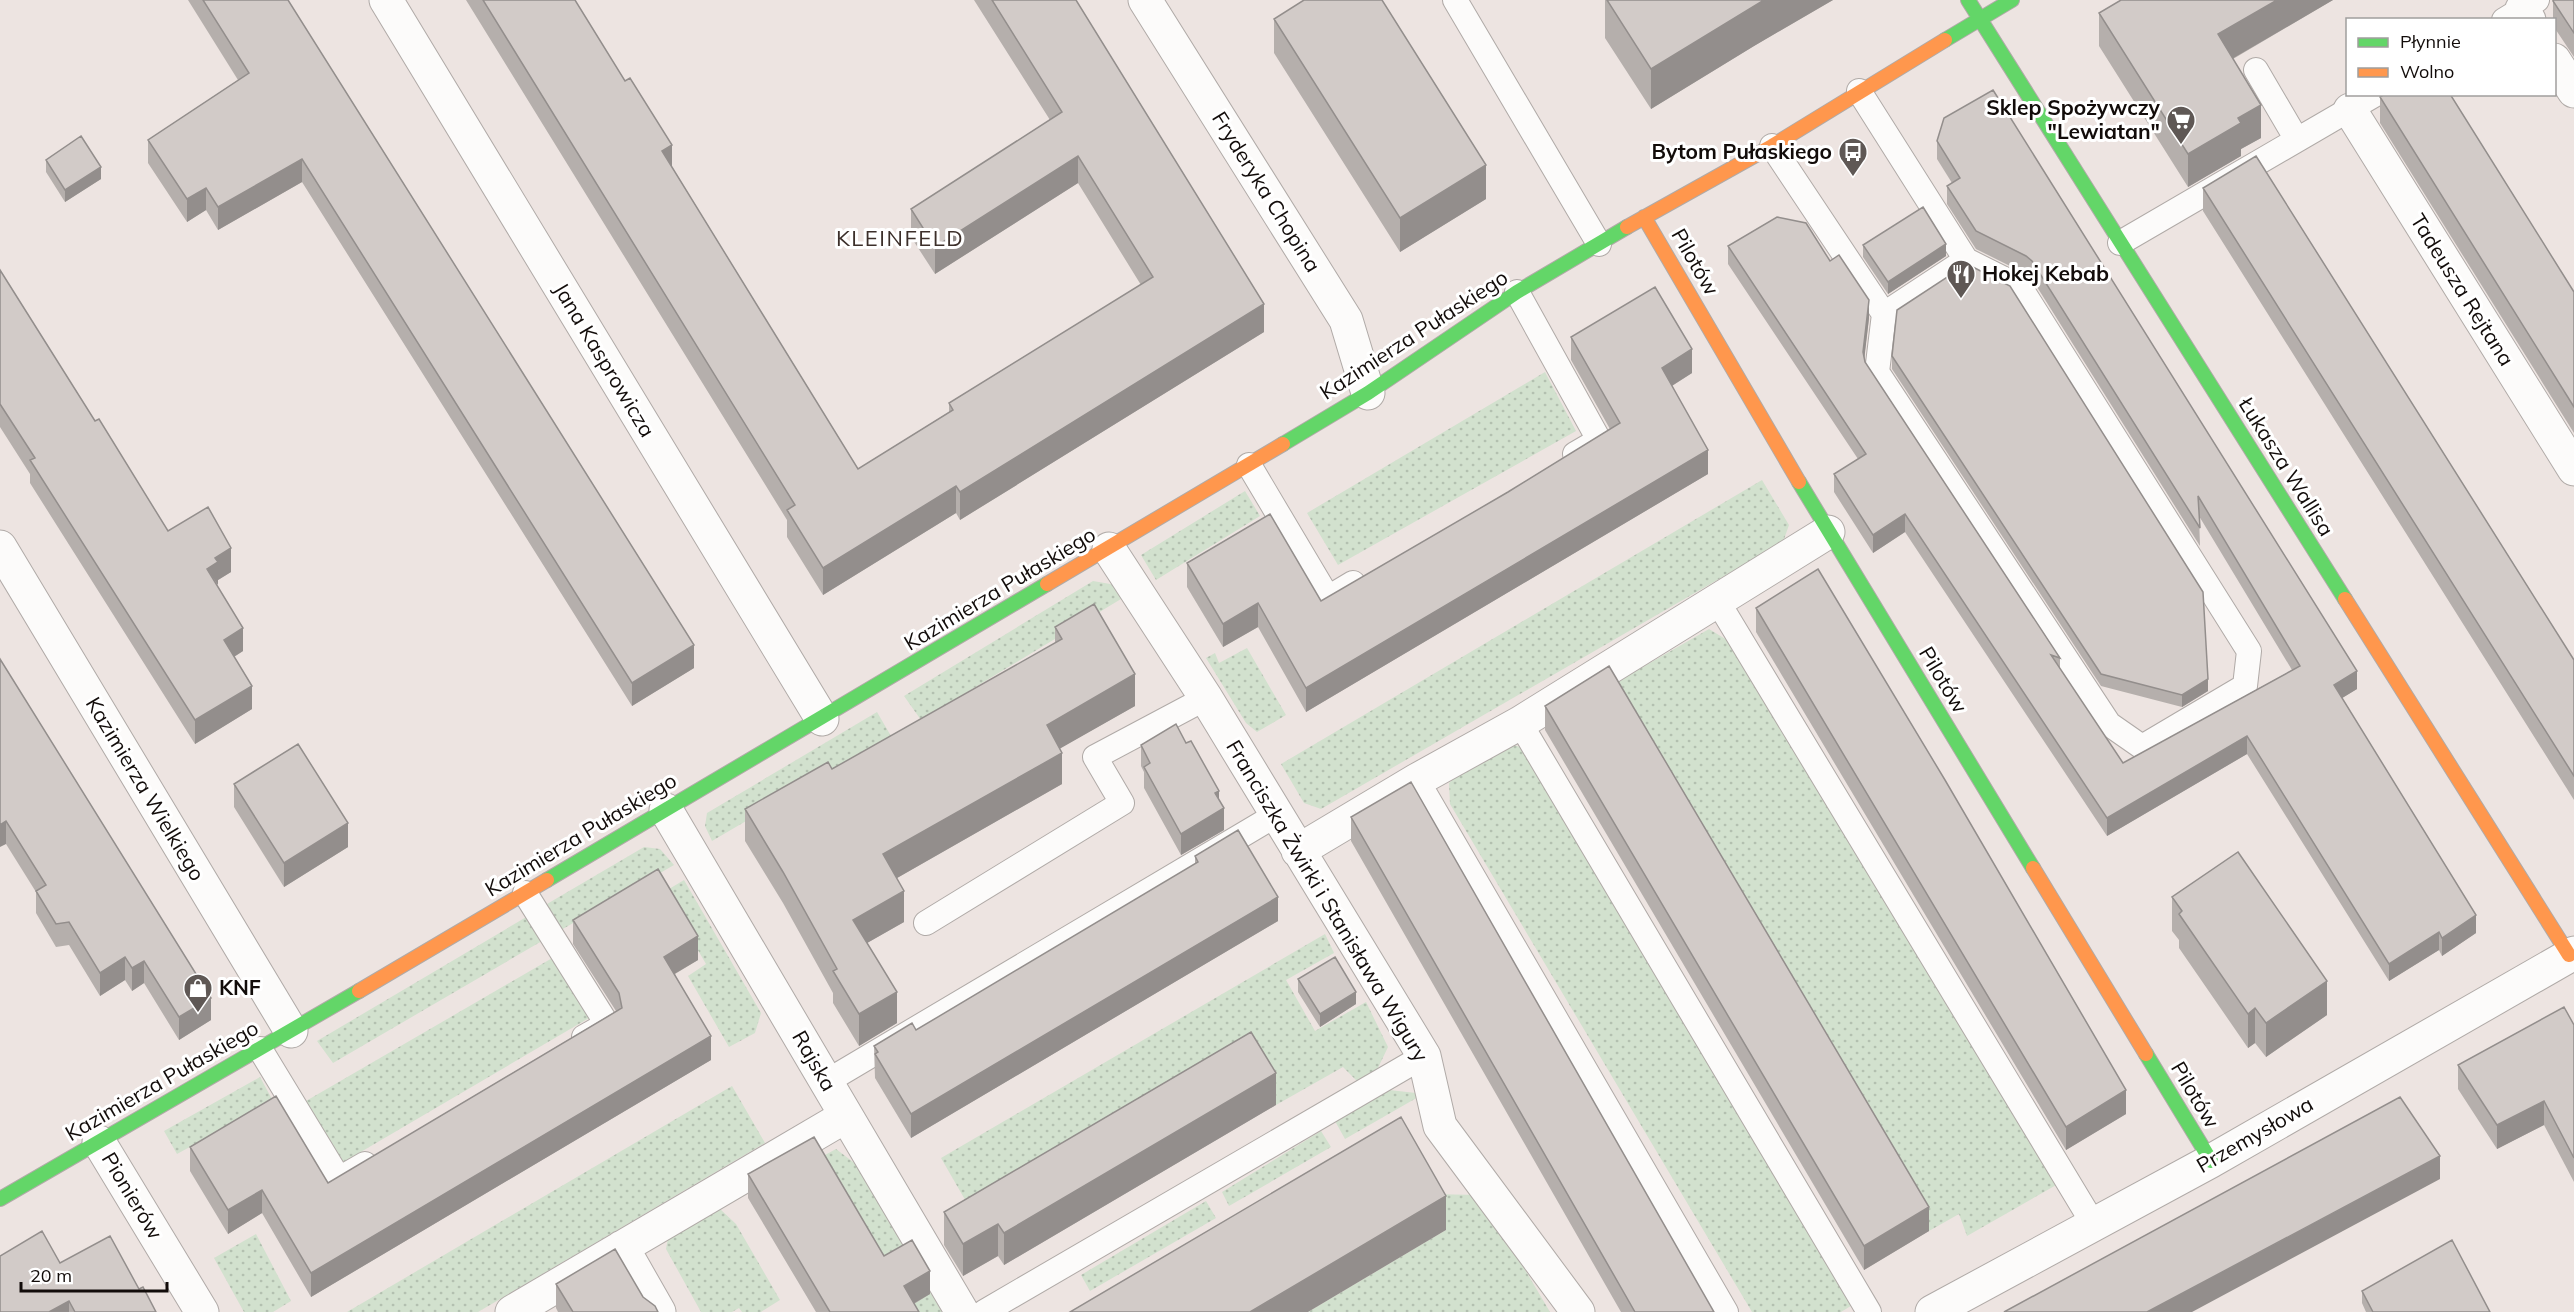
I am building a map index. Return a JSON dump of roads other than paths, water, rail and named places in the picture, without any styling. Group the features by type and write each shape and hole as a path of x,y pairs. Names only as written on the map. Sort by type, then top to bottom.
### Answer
{"street":[{"name":"Jana Kasprowicza","path":"386,0 822,719"},
{"name":"Fryderyka Chopina","path":"1145,0 1346,320 1368,393"},
{"name":"Łukasza Wallisa","path":"1968,0 2572,958"},
{"name":"Kazimierza Pułaskiego","path":"0,1199 291,1031 1250,465 1368,393 1517,292 1644,217 1772,147 1859,91 2012,0"},
{"path":"2556,63 2574,91"},
{"name":"Tadeusza Rejtana","path":"2363,102 2574,470"},
{"name":"Pilotów","path":"1644,217 1828,532 2211,1161"},
{"path":"1298,851 1416,780 1520,723 1828,532"},
{"name":"Kazimierza Wielkiego","path":"0,547 291,1031"},
{"name":"Franciszka Żwirki i Stanisława Wigury","path":"1109,549 1206,698 1424,1056 1440,1126 1578,1312"},
{"name":"Rajska","path":"666,810 962,1312"},
{"name":"Przemysłowa","path":"1932,1312 2211,1161 2572,958"},
{"path":"512,1312 846,1116"},
{"name":"Pionierów","path":"99,1142 202,1312"},
{"path":"622,1247 659,1312"}],"lane":[{"path":"1455,0 1599,244"},
{"path":"2256,70 2297,140"},
{"path":"1772,147 1884,314 1876,372 2109,724 2142,747 2245,686 2249,651 2020,287 1966,260 1859,91"},
{"path":"2120,243 2363,102"},
{"path":"1884,314 1966,260"},
{"path":"1517,292 1599,440 1559,463"},
{"path":"1250,465 1328,598 1368,575"},
{"path":"1718,602 2094,1225"},
{"path":"926,923 1122,803 1095,757 1206,698"},
{"path":"1520,723 1869,1312"},
{"path":"1416,780 1726,1312"},
{"path":"826,1082 1276,815"},
{"path":"525,893 607,1024 566,1048"},
{"path":"260,1049 339,1179 380,1155"},
{"path":"984,1312 1424,1056"}],"place":[{"name":"Sklep Spożywczy \"Lewiatan\"","path":"2181,146"},
{"name":"Bytom Pułaskiego","path":"1853,178"},
{"name":"Hokej Kebab","path":"1961,300"},
{"name":"KNF","path":"198,1014"}],"district":[{"name":"KLEINFELD","path":"900,238"}]}
